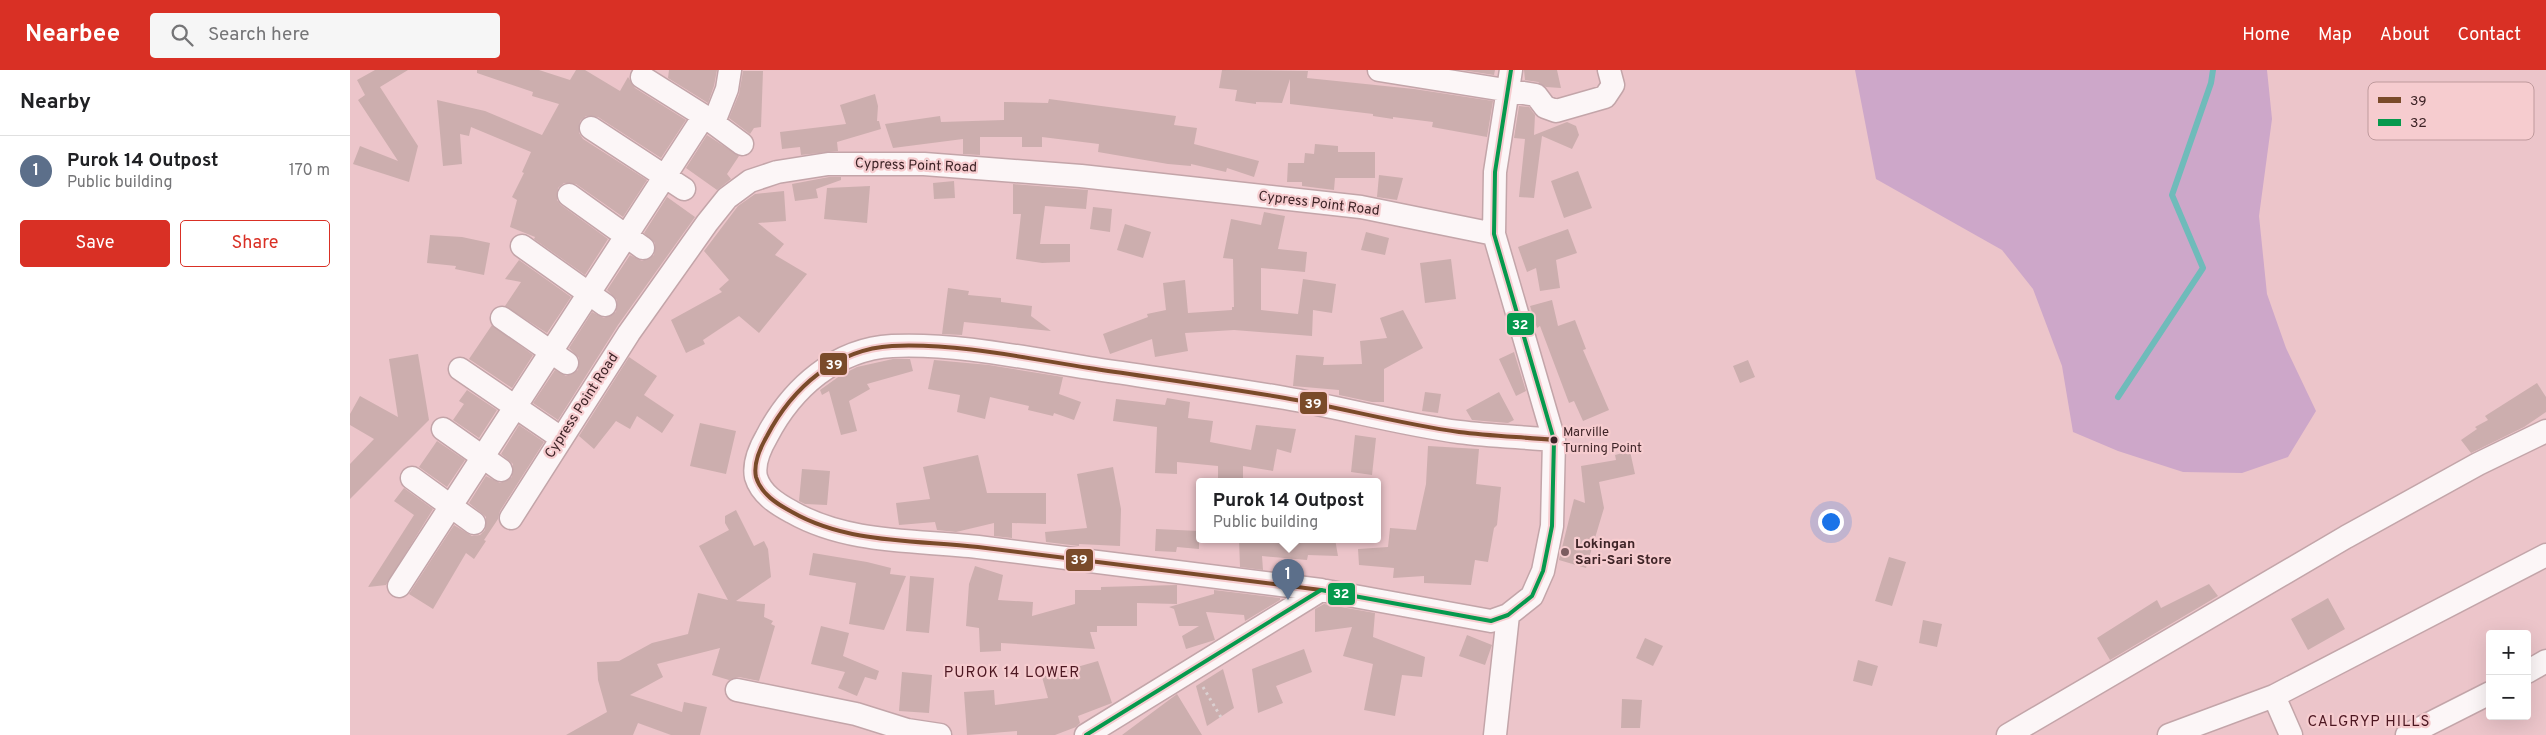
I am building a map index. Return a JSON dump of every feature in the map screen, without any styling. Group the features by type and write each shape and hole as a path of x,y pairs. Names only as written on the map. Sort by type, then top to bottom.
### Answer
{"street":[{"path":"399,586 515,407 559,358 675,183 727,89 730,70"},
{"path":"1379,70 1509,80 1536,95 1545,107 1556,111 1604,97 1611,78"},
{"path":"642,77 709,119 742,144"},
{"path":"1509,80 1495,172 1494,234 1554,440 1552,526 1543,571 1532,596 1508,615 1492,621 1321,590 938,542 865,538 821,525 794,514 767,496 756,479 755,462 765,439 782,408 805,383 826,368 854,354 889,346 985,352 1286,398 1458,432 1554,440"},
{"path":"591,128 675,183"},
{"name":"Cypress Point Road","path":"511,518 640,317 707,223 727,198 750,182 777,172 828,164 874,163 924,164 1054,174 1361,207 1494,234"},
{"path":"569,195 635,242"},
{"path":"522,246 597,300"},
{"path":"502,318 559,358"},
{"path":"460,369 561,438"},
{"path":"443,429 501,470"},
{"path":"2008,735 2346,537 2478,464 2546,430"},
{"path":"412,478 474,523"},
{"path":"2169,735 2274,696 2546,555"},
{"path":"1086,735 1321,590"},
{"path":"1495,735 1508,615"},
{"path":"2531,670 2546,661"},
{"path":"737,690 856,714 907,730 940,735"},
{"path":"2274,696 2291,735"},
{"path":"2407,735 2447,727 2486,696"}],"path":[{"path":"1192,670 1222,719"}],"shaded area":[{"path":"1855,70 2267,70 2272,119 2259,216 2267,294 2286,348 2316,411 2288,457 2242,473 2183,472 2118,451 2073,432 2062,366 2033,289 2002,250 1876,179"}],"building":[{"path":"375,70 408,70 380,87 418,146 409,182 353,164 360,146 398,161 358,100 365,95 357,80"},
{"path":"477,70 539,70 570,80 576,70 585,70 620,91 628,77 635,88 686,120 661,158 598,117 586,116 580,121 579,133 583,139 647,180 623,217 576,184 564,183 558,188 557,200 561,205 608,239 585,275 534,239 535,237 510,227 517,200 512,197 524,173 522,172 531,152 471,127 469,136 460,134 462,164 443,166 437,100 485,111 542,135 559,104 532,96 533,92 477,73"},
{"path":"669,70 717,70 708,103 668,78"},
{"path":"1222,70 1308,71 1307,78 1414,89 1493,101 1487,137 1432,127 1433,122 1393,117 1393,119 1373,116 1373,114 1290,104 1290,79 1282,103 1256,102 1256,104 1235,101 1237,90 1219,88"},
{"path":"1462,70 1495,70 1494,75"},
{"path":"1524,70 1557,70 1561,88 1546,87 1538,82 1525,80"},
{"path":"743,71 763,71 761,127 754,128 750,134 729,118 739,94"},
{"path":"875,94 878,106 877,121 879,121 881,129 837,142 838,151 801,155 800,147 782,149 780,132 846,124 840,105"},
{"path":"1049,99 1176,116 1174,125 1197,128 1194,144 1259,161 1254,177 1227,168 1226,172 1191,164 1191,166 1168,164 1098,152 1099,144 1042,137 1042,147 1022,147 1022,137 980,137 980,155 963,154 963,139 893,148 885,124 940,116 941,122 1004,120 1004,102 1048,103"},
{"path":"1519,106 1529,107 1535,115 1534,135 1567,122 1576,126 1579,135 1572,149 1542,136 1534,198 1519,197 1525,139 1514,138"},
{"path":"707,135 739,156 727,174 731,179 717,190 686,168"},
{"path":"1315,144 1338,146 1338,152 1375,152 1375,178 1335,178 1334,190 1302,186 1302,182 1287,182 1288,163 1304,163 1305,153 1314,154"},
{"path":"1578,171 1592,208 1564,218 1551,181"},
{"path":"1379,175 1403,178 1397,200 1377,197"},
{"path":"829,177 841,177 841,180 816,189 818,198 795,201 792,184"},
{"path":"954,181 955,198 934,199 933,183"},
{"path":"1013,184 1088,190 1086,209 1045,206 1040,244 1070,244 1070,262 1042,263 1016,259 1021,214 1013,214"},
{"path":"870,186 867,223 824,219 827,188"},
{"path":"784,191 786,221 758,223 784,244 775,255 807,274 759,333 739,316 703,340 705,344 686,353 671,320 722,292 719,289 729,280 704,251 738,206 755,194"},
{"path":"667,197 695,217 618,325 558,420 533,403 555,370 566,376 578,370 579,358 569,348 592,312 604,318 616,312 617,300 607,290 630,255 642,261 654,255 655,243 644,233"},
{"path":"1093,207 1112,209 1110,232 1090,229"},
{"path":"1264,212 1285,216 1278,249 1307,252 1305,272 1261,268 1261,310 1298,314 1303,279 1336,284 1332,313 1313,310 1312,336 1234,330 1185,333 1188,351 1155,357 1152,339 1110,354 1103,334 1148,317 1147,314 1166,310 1163,283 1185,280 1188,313 1232,310 1232,307 1234,307 1233,259 1223,258 1231,219 1261,225"},
{"path":"1125,224 1151,232 1143,258 1117,250"},
{"path":"1568,229 1577,253 1556,260 1560,288 1540,291 1536,268 1527,272 1518,247"},
{"path":"1366,232 1389,238 1385,255 1361,250"},
{"path":"430,235 462,237 490,243 484,275 455,269 456,266 427,263"},
{"path":"1451,259 1456,299 1425,303 1420,263"},
{"path":"519,260 571,297 547,333 505,306 521,282 505,279"},
{"path":"948,288 969,291 968,295 1001,298 1001,302 1032,306 1031,316 1051,331 964,322 962,335 942,334"},
{"path":"1552,300 1558,326 1575,320 1586,349 1583,350 1609,410 1583,421 1574,401 1569,403 1540,326 1537,328 1530,306"},
{"path":"1403,310 1423,348 1384,369 1384,402 1372,402 1339,395 1339,390 1293,386 1296,355 1324,357 1323,365 1362,364 1360,341 1387,338 1380,318"},
{"path":"492,325 533,355 512,388 469,359"},
{"path":"1514,352 1526,391 1516,396 1499,359"},
{"path":"418,354 429,420 350,499 350,464 374,439 350,425 350,414 360,396 398,417 389,359"},
{"path":"629,357 657,376 644,395 674,415 662,433 637,416 630,429 616,421 594,449 579,436"},
{"path":"893,359 910,359 913,371 867,384 870,389 849,401 857,431 841,435 829,391 822,395 820,390 841,375 857,367"},
{"path":"934,360 989,365 1063,377 1059,394 1081,402 1074,420 1054,413 1053,416 1028,410 1029,406 990,397 985,419 957,412 960,395 928,389"},
{"path":"1748,360 1755,377 1740,383 1733,366"},
{"path":"2537,383 2546,397 2546,412 2524,427 2471,453 2461,440 2477,429 2475,427 2488,420 2485,416"},
{"path":"467,390 497,410 479,438 453,420 464,404 459,401"},
{"path":"1425,392 1441,394 1438,413 1422,411"},
{"path":"1499,392 1514,420 1508,423 1472,420 1466,410"},
{"path":"1167,398 1190,402 1188,418 1213,421 1210,442 1251,450 1256,425 1296,429 1291,453 1277,449 1273,471 1243,466 1243,478 1218,478 1218,466 1177,462 1177,474 1155,473 1157,427 1113,421 1116,399 1165,405"},
{"path":"700,423 736,431 726,474 690,466"},
{"path":"519,425 544,442 500,511 498,519 484,540 486,541 474,559 466,553 433,609 409,594 454,525 472,536 480,535 485,530 486,517 469,503 486,476 500,483 512,477 513,464 501,454"},
{"path":"1355,435 1376,438 1372,475 1351,472"},
{"path":"437,441 465,460 447,487 419,467"},
{"path":"1428,446 1479,449 1476,484 1501,487 1497,525 1494,528 1488,562 1475,560 1471,585 1424,583 1424,576 1393,578 1394,568 1359,565 1358,549 1388,547 1390,528 1416,530 1426,484"},
{"path":"1630,451 1635,474 1599,482 1604,508 1586,568 1559,560 1574,499 1585,503 1581,466 1616,460 1615,455"},
{"path":"978,455 987,493 1046,493 1046,524 1012,523 1012,538 994,536 994,523 956,532 937,530 935,522 899,525 896,503 930,499 923,467"},
{"path":"1113,467 1121,509 1120,546 1079,544 1079,546 1046,542 1045,532 1087,528 1077,474"},
{"path":"802,469 830,471 827,505 805,504 799,501"},
{"path":"404,488 433,509 386,585 368,587 414,515 394,501"},
{"path":"736,510 754,546 764,541 768,549 771,577 736,601 765,604 764,617 773,621 771,624 775,626 759,681 739,677 729,680 712,675 720,648 657,664 663,677 630,695 682,712 684,702 707,707 700,735 671,735 638,723 633,735 566,735 607,712 598,680 597,662 619,661 652,643 688,634 698,593 728,600 699,546 729,530 725,523 725,516"},
{"path":"1156,529 1196,531 1196,543 1199,543 1199,549 1177,547 1176,552 1155,551"},
{"path":"1239,543 1336,543 1338,556 1308,555 1307,560 1262,556 1263,570 1240,567"},
{"path":"813,553 867,562 891,568 890,574 906,576 884,630 849,624 856,583 809,575"},
{"path":"1889,557 1906,562 1892,606 1875,601"},
{"path":"975,566 1003,575 998,600 1033,602 1032,616 1075,604 1075,590 1101,590 1101,587 1177,585 1177,604 1137,603 1137,626 1097,626 1097,632 1090,632 1095,649 1001,643 1001,651 980,652 979,628 966,626 969,584"},
{"path":"910,576 934,578 929,633 906,631"},
{"path":"2209,584 2218,596 2110,660 2097,638 2157,600 2161,608"},
{"path":"1214,590 1280,598 1280,600 1245,621 1244,615 1206,612 1215,640 1186,649 1182,636 1199,626 1179,626 1174,609 1169,607 1214,594"},
{"path":"2328,598 2345,629 2308,650 2291,619"},
{"path":"1324,604 1375,613 1373,637 1425,657 1422,677 1402,675 1395,716 1364,710 1373,664 1343,656 1352,627 1315,632 1315,609"},
{"path":"1923,620 1942,624 1937,647 1919,643"},
{"path":"821,626 849,633 843,656 879,671 876,680 865,677 857,696 838,688 845,672 811,664"},
{"path":"1467,635 1492,645 1485,665 1459,656"},
{"path":"1645,638 1663,646 1653,666 1636,658"},
{"path":"1304,649 1312,672 1276,686 1283,703 1258,713 1252,669"},
{"path":"1858,660 1878,666 1872,686 1853,681"},
{"path":"1098,661 1112,703 1078,716 1080,723 1076,727 1055,735 1017,735 1017,731 967,735 964,692 994,690 995,705 1048,698 1042,677"},
{"path":"1223,669 1234,708 1207,726 1196,686"},
{"path":"902,672 932,675 929,713 899,711"},
{"path":"1177,694 1202,735 1122,735 1173,697"},
{"path":"1622,699 1642,700 1640,728 1621,728"}],"waterway":[{"path":"2118,397 2203,268 2172,195 2211,83 2213,70"}],"transit line":[{"name":"32","path":"1086,735 1321,590 1491,621 1508,615 1532,596 1543,571 1552,526 1554,440 1494,234 1495,172 1511,70"},
{"name":"39","path":"1321,590 978,547 883,539 836,530 792,512 775,502 758,483 755,472 756,461 777,418 789,402 818,374 834,363 852,355 892,346 941,347 991,352 1285,398 1437,429 1482,435 1554,440"}],"place":[{"name":"Marville Turning Point","path":"1554,440"},
{"name":"Lokingan Sari-Sari Store","path":"1565,552"},
{"name":"Purok 14 Outpost","path":"1288,600"}],"district":[{"name":"PUROK 14 LOWER","path":"1012,673"},
{"name":"CALGRYP HILLS","path":"2369,722"}]}
